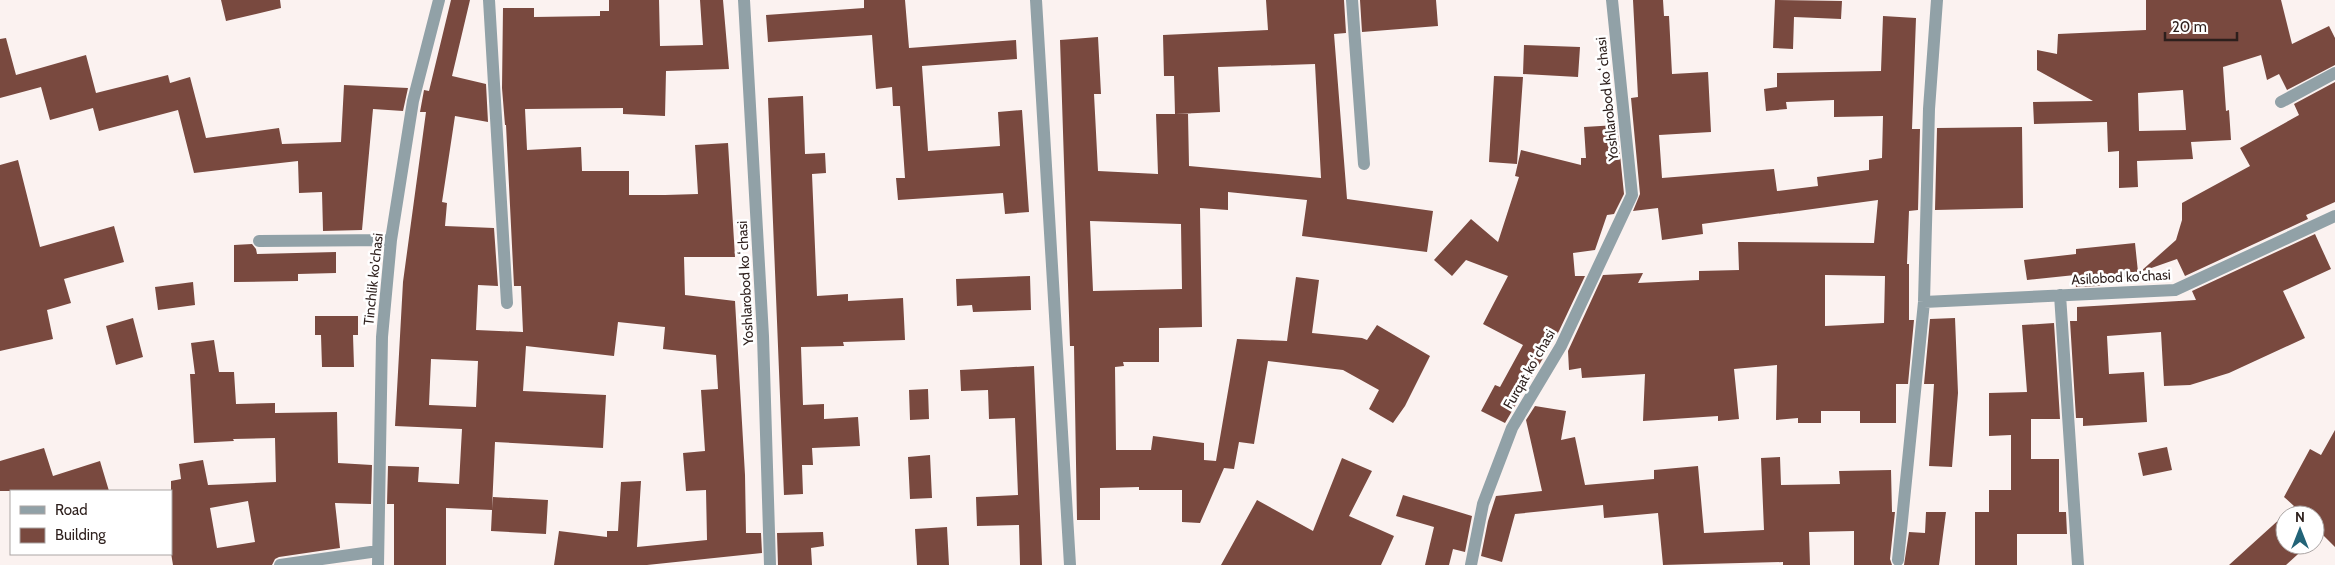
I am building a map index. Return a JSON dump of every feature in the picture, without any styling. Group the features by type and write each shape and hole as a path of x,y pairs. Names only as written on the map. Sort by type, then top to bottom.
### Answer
{"street":[{"name":"Tinchlik ko'chasi","path":"378,565 382,337 391,240 413,101 439,0"},
{"path":"489,0 507,303"},
{"name":"Yoshlarobod koʻchasi","path":"744,0 764,336 770,565"},
{"path":"1036,0 1070,565"},
{"path":"1352,0 1364,164"},
{"name":"Yoshlarobod koʻchasi","path":"1612,0 1632,195"},
{"path":"1898,560 1924,302 1929,109 1937,0"},
{"path":"2281,102 2335,73"},
{"name":"Furqat koʻchasi","path":"1471,565 1483,504 1512,428 1561,346 1632,195"},
{"name":"Asilobod ko'chasi","path":"1924,302 2175,290 2335,216"},
{"path":"259,241 391,240"},
{"path":"2060,295 2078,565"},
{"path":"280,565 378,551"}],"building":[{"path":"221,0 280,0 281,8 226,21"},
{"path":"451,0 470,0 452,76 486,84 488,122 455,116 442,202 447,203 445,226 494,228 498,286 478,285 476,330 523,332 521,286 514,286 506,125 502,88 503,8 534,8 534,17 600,16 600,11 609,11 609,0 659,0 660,46 703,45 700,0 723,0 729,69 666,71 665,116 623,114 623,108 525,109 527,150 581,147 582,171 629,171 629,195 698,194 695,145 728,143 735,257 684,257 685,295 735,301 745,475 746,533 761,533 762,553 647,565 554,565 559,531 607,537 607,531 618,531 621,482 641,481 637,547 707,540 706,490 686,491 683,453 705,451 701,390 718,389 716,355 663,349 665,327 618,322 614,356 526,346 523,391 606,395 603,448 495,442 492,509 493,497 548,500 546,534 491,531 492,510 446,508 446,565 394,565 394,504 387,504 388,466 419,467 418,482 459,484 462,429 395,426 403,282 426,112 420,112 424,90 429,91","holes":["431,359 478,361 476,407 429,405"]},
{"path":"864,0 905,0 909,48 1016,40 1017,59 922,66 928,151 1000,146 998,112 1022,110 1029,212 1005,214 1003,193 898,200 896,178 905,178 900,106 893,106 892,87 876,89 872,35 768,42 766,15 864,8"},
{"path":"1266,0 1344,0 1346,33 1334,34 1347,199 1433,211 1427,252 1302,236 1307,200 1228,192 1228,210 1200,208 1202,327 1159,328 1159,362 1123,362 1124,366 1115,367 1116,450 1151,450 1153,436 1204,443 1204,460 1216,461 1237,339 1287,341 1296,277 1319,280 1312,333 1367,340 1377,325 1430,356 1405,406 1393,423 1369,409 1379,390 1343,370 1268,361 1254,444 1239,442 1234,469 1224,468 1200,523 1182,522 1182,490 1139,490 1139,487 1100,488 1100,520 1077,520 1074,346 1070,346 1060,40 1098,37 1101,94 1094,94 1098,171 1158,174 1156,114 1175,114 1174,76 1164,76 1163,35 1268,30","holes":["1315,64 1321,178 1189,166 1188,113 1220,112 1218,67","1090,221 1181,224 1182,289 1093,291"]},
{"path":"1360,0 1436,0 1438,26 1362,32"},
{"path":"1633,0 1663,0 1664,16 1669,16 1672,74 1708,72 1711,132 1659,135 1662,178 1774,169 1777,191 1818,186 1817,177 1869,170 1869,160 1882,158 1883,116 1834,117 1834,100 1786,102 1787,109 1766,111 1764,89 1777,87 1777,73 1881,71 1883,16 1916,18 1912,129 1920,129 1918,210 1909,211 1907,264 1909,264 1909,320 1914,320 1908,384 1896,384 1896,423 1860,423 1860,411 1821,411 1821,423 1798,423 1798,418 1776,420 1777,365 1734,369 1739,419 1718,421 1718,416 1643,421 1645,374 1582,378 1581,368 1569,370 1568,351 1603,275 1643,273 1638,283 1699,280 1699,271 1739,270 1738,242 1874,243 1878,200 1702,224 1703,234 1662,240 1658,208 1633,211 1640,194 1631,98 1638,97","holes":["1825,275 1885,276 1884,323 1825,326"]},
{"path":"1775,0 1842,1 1841,19 1794,17 1793,49 1773,48"},
{"path":"2146,0 2281,0 2292,44 2329,26 2335,38 2335,65 2287,90 2279,74 2267,80 2261,55 2223,67 2226,111 2229,110 2231,140 2191,142 2193,159 2137,161 2138,187 2119,188 2119,151 2108,152 2107,122 2034,124 2033,102 2093,101 2037,70 2037,50 2057,54 2058,34 2146,30","holes":["2183,90 2186,130 2139,131 2138,93"]},
{"path":"6,38 16,75 86,55 96,93 168,75 170,83 190,77 206,138 279,128 282,144 341,142 344,85 408,88 403,111 373,109 362,230 323,231 322,192 299,193 298,161 194,173 178,110 99,131 93,108 50,120 41,87 0,98 0,39"},
{"path":"1524,45 1580,47 1578,77 1523,74"},
{"path":"1494,76 1523,77 1517,164 1489,162"},
{"path":"2335,82 2335,202 2306,215 2308,219 2185,276 2177,259 2140,272 2176,240 2182,220 2182,203 2250,166 2240,148 2299,115 2294,104"},
{"path":"803,96 805,154 825,153 826,173 812,174 817,296 848,294 848,301 903,298 905,340 843,342 844,346 801,347 803,405 824,404 824,419 858,417 860,446 812,448 813,465 802,465 803,494 784,495 768,98"},
{"path":"1617,125 1624,194 1614,214 1607,215 1595,250 1573,253 1575,276 1585,276 1559,331 1505,423 1481,411 1495,385 1500,387 1523,345 1483,324 1508,276 1466,260 1452,276 1434,260 1471,219 1498,242 1519,177 1515,176 1521,150 1581,165 1581,158 1586,158 1584,127"},
{"path":"2022,127 2023,208 1935,210 1937,128"},
{"path":"18,160 40,247 114,226 124,262 64,279 71,303 47,310 53,339 0,351 0,165"},
{"path":"2315,234 2331,269 2283,291 2305,338 2229,373 2190,385 2164,386 2161,332 2107,336 2109,374 2144,372 2147,422 2083,426 2083,418 2076,418 2070,321 2077,321 2077,307 2196,300 2192,291"},
{"path":"2135,243 2138,272 2098,286 2076,287 2075,275 2027,280 2024,260 2076,254 2076,249"},
{"path":"252,244 257,254 336,252 336,273 298,274 298,281 234,282 234,245"},
{"path":"1030,276 1031,310 973,312 972,305 957,306 956,279"},
{"path":"193,282 195,305 158,310 155,287"},
{"path":"315,316 358,316 358,335 353,335 354,367 322,367 321,335 315,335"},
{"path":"133,318 143,357 116,365 106,326"},
{"path":"1955,318 1958,393 1952,467 1929,466 1934,384 1924,384 1930,319"},
{"path":"2054,323 2060,419 2031,419 2031,459 2059,459 2059,512 2066,512 2067,534 2017,534 2017,565 1975,565 1975,512 1989,512 1989,490 2011,490 2011,435 1989,436 1989,393 2027,392 2022,325"},
{"path":"214,340 219,372 234,372 236,404 275,403 275,413 337,412 338,463 372,465 371,504 335,503 340,548 279,557 275,559 272,565 173,565 171,481 181,479 179,464 203,460 208,485 276,482 275,438 233,439 234,441 194,443 190,374 195,374 191,343","holes":["248,501 255,542 217,548 210,508"]},
{"path":"1034,366 1042,565 1020,565 1019,525 977,526 976,497 1018,495 1015,418 989,419 988,390 961,391 960,370"},
{"path":"928,389 929,419 910,420 909,390"},
{"path":"1535,406 1566,411 1561,440 1575,437 1585,485 1654,479 1654,470 1698,466 1704,533 1764,530 1761,458 1780,457 1781,485 1840,484 1839,471 1891,470 1892,512 1895,512 1890,559 1892,565 1854,565 1854,531 1809,532 1810,565 1783,565 1783,562 1663,565 1658,513 1604,518 1603,505 1515,514 1502,562 1481,556 1488,521 1496,496 1542,491 1526,420"},
{"path":"2335,430 2335,547 2325,537 2325,505 2293,505 2284,497 2310,449 2321,455"},
{"path":"2167,447 2172,470 2143,476 2138,453"},
{"path":"44,448 53,476 100,461 109,490 0,491 0,461"},
{"path":"930,455 932,498 910,499 908,457"},
{"path":"1342,458 1372,471 1349,516 1394,536 1381,565 1221,565 1257,500 1313,531"},
{"path":"1403,495 1472,516 1465,552 1453,549 1449,565 1425,565 1434,527 1396,516"},
{"path":"1926,512 1946,512 1939,565 1904,565 1909,532 1925,533"},
{"path":"2275,523 2275,555 2297,555 2286,565 2229,565"},
{"path":"947,527 949,565 917,565 915,529"},
{"path":"823,532 824,546 811,548 812,565 778,565 777,533"}]}
